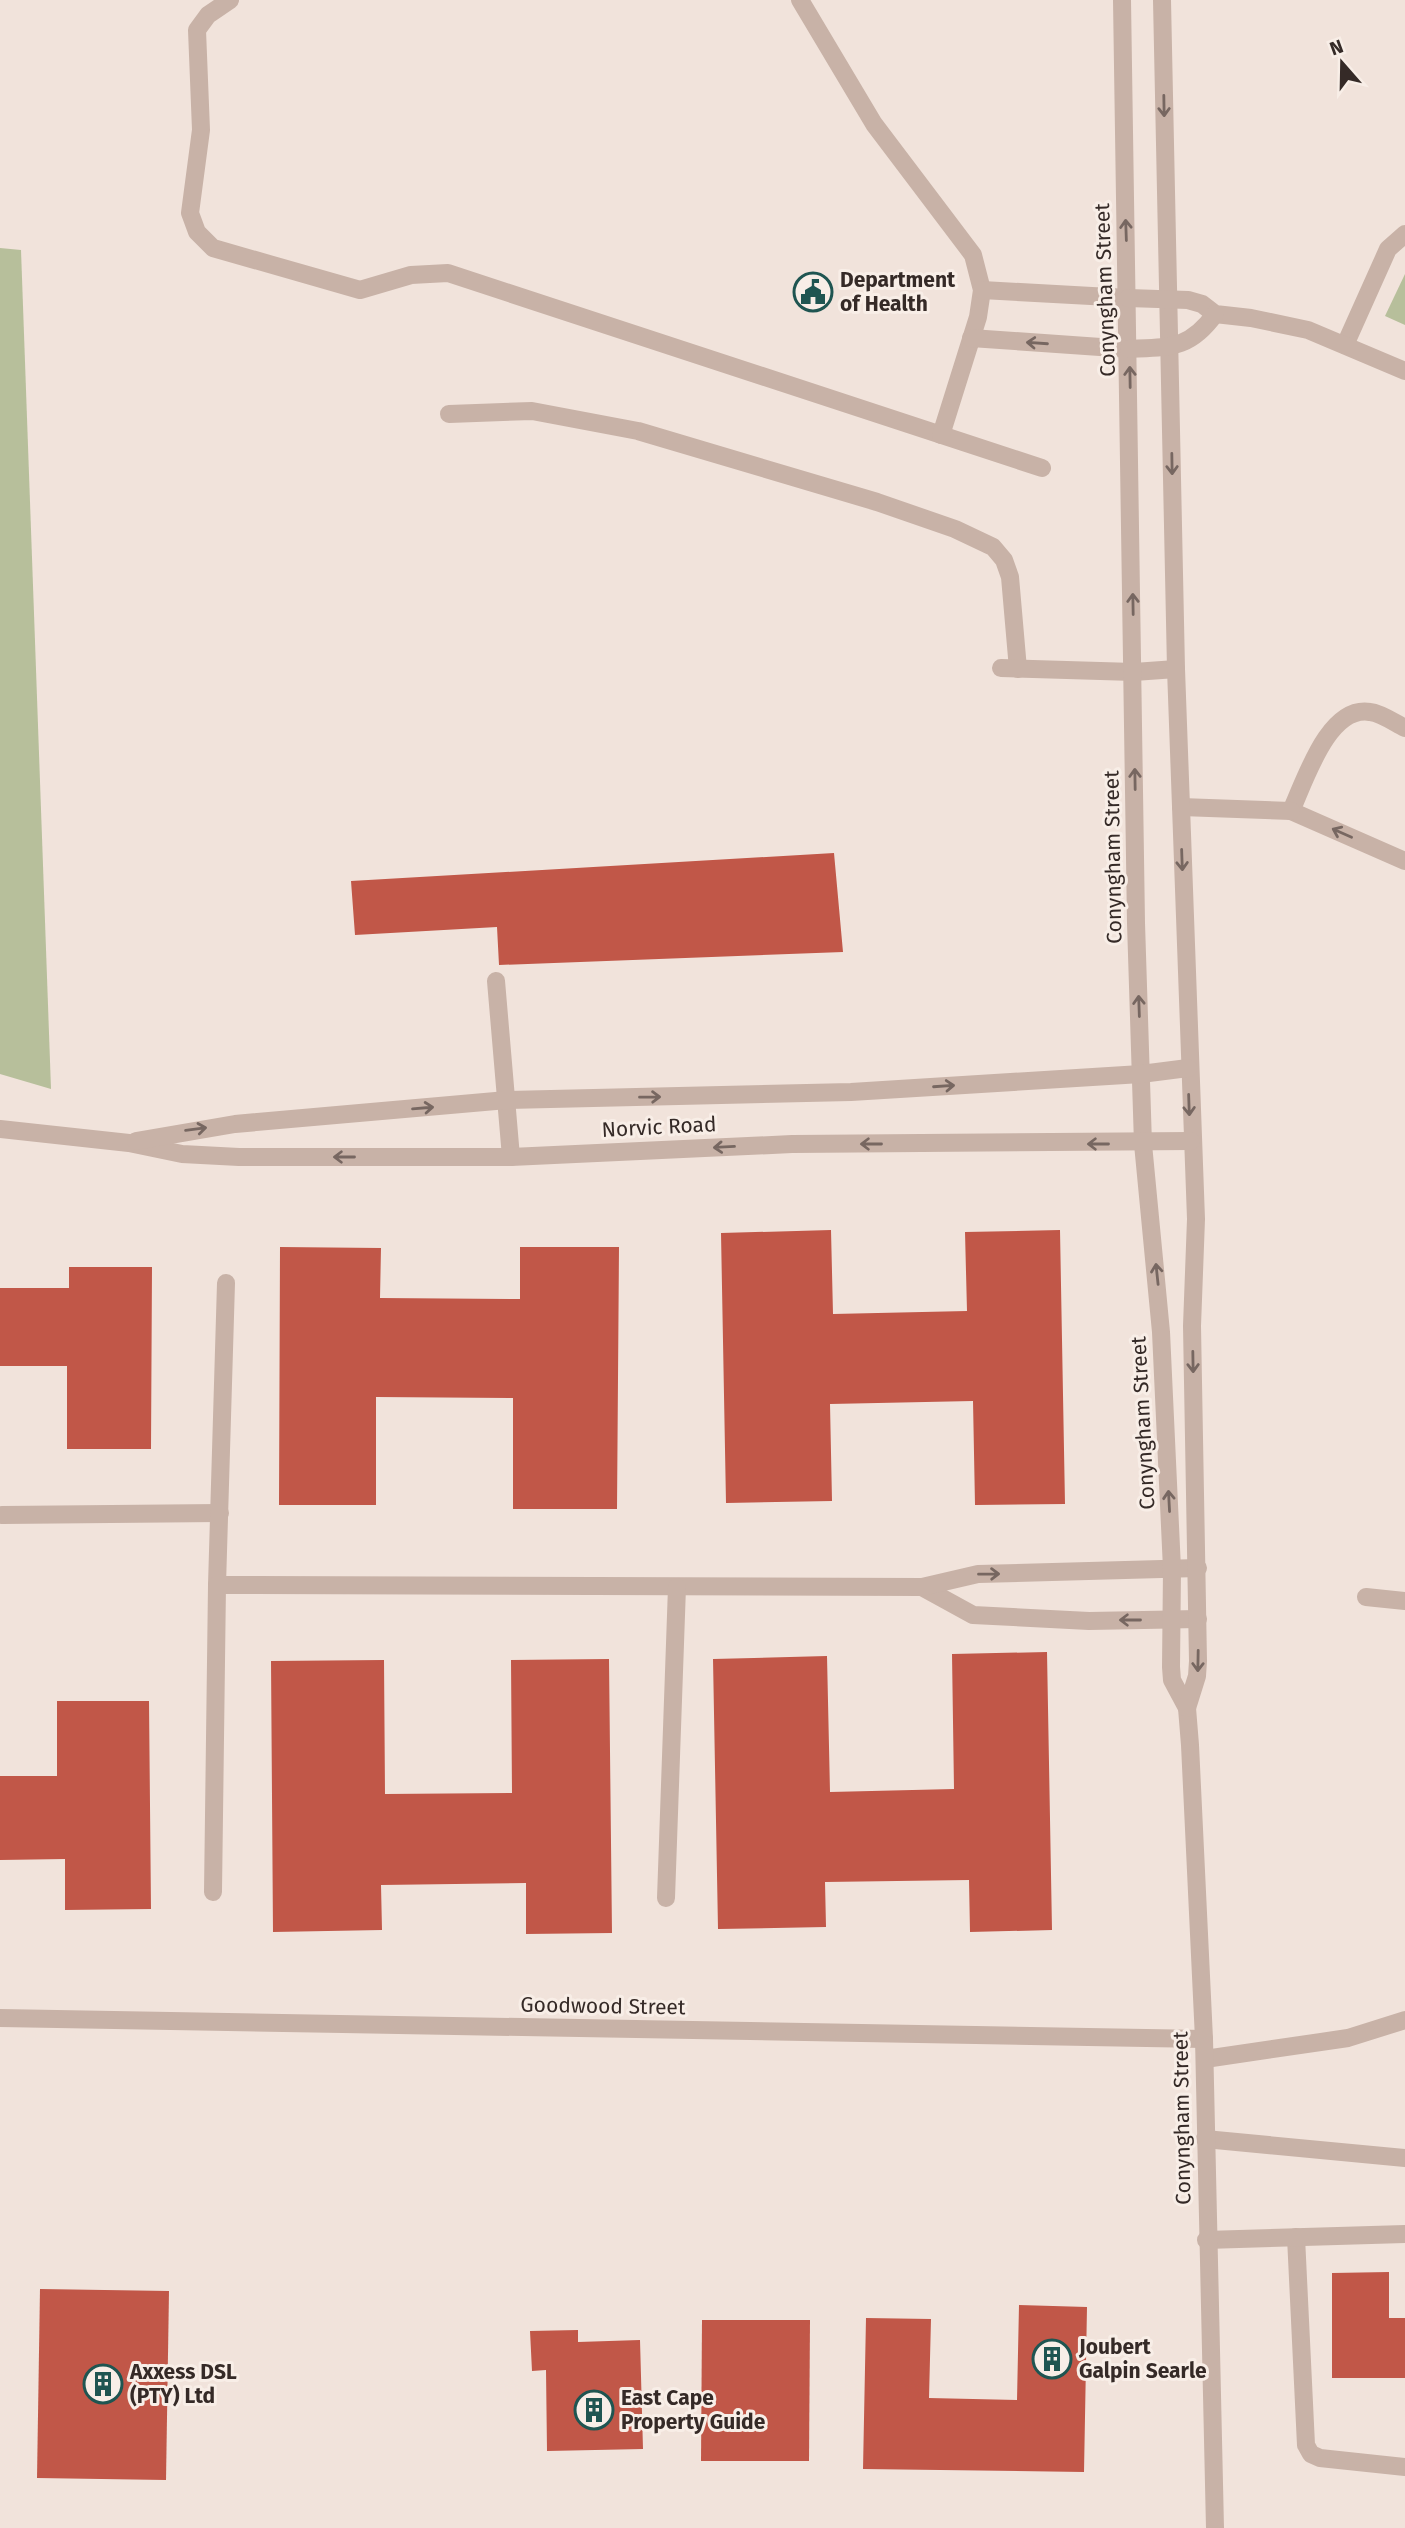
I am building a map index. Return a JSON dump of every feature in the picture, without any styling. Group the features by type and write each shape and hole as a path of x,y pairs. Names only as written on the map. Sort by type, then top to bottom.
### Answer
{"street":[{"path":"230,0 208,15 197,30 201,130 190,213 197,232 213,248 360,290 428,273 461,277 1042,468"},
{"path":"800,0 874,124 973,256 982,290 971,338 941,435"},
{"name":"Conyngham Street","path":"1122,0 1143,1144 1160,1305 1172,1569 1172,1680 1187,1708"},
{"name":"Conyngham Street","path":"1162,0 1176,669 1188,1068 1196,1219 1192,1326 1198,1568 1197,1676 1187,1708 1205,2039 1206,2240 1215,2528"},
{"path":"1345,345 1388,249 1405,234"},
{"path":"982,290 1168,298 1202,304 1215,314 1296,327 1405,371"},
{"path":"971,338 1129,349 1169,347 1200,335 1215,314"},
{"path":"449,414 533,411 638,431 877,502 955,529 993,547 1004,560 1010,577 1009,668 1134,672 1176,669"},
{"path":"1291,811 1328,734 1347,715 1370,711 1405,728"},
{"path":"1181,807 1291,811 1405,861"},
{"path":"496,981 511,1157"},
{"name":"Norvic Road","path":"129,1143 184,1131 235,1124 507,1100 852,1092 1141,1074 1188,1068"},
{"name":"Norvic Road","path":"0,1129 129,1143 182,1154 239,1157 511,1157 792,1144 1143,1144 1191,1141"},
{"path":"213,1892 214,1654 226,1283"},
{"path":"2,1515 219,1513"},
{"path":"217,1585 922,1587 978,1574 1198,1568"},
{"path":"666,1898 677,1587"},
{"path":"922,1587 973,1615 1172,1621 1198,1619"},
{"path":"1366,1597 1405,1601"},
{"name":"Goodwood Street","path":"0,2018 1205,2039"},
{"path":"1205,2059 1348,2038 1405,2020"},
{"path":"1205,2139 1405,2158"},
{"path":"1206,2240 1405,2234"},
{"path":"1296,2237 1306,2445 1311,2454 1320,2458 1405,2467"}],"green space":[{"path":"0,248 21,250 51,1089 0,1074"},
{"path":"1405,274 1405,325 1385,316"}],"building":[{"path":"834,853 843,952 499,965 497,927 355,935 351,881"},
{"path":"831,1230 833,1314 967,1311 965,1232 1060,1230 1065,1504 975,1505 973,1401 830,1404 832,1501 726,1503 721,1233"},
{"path":"280,1247 381,1248 380,1298 520,1299 520,1247 619,1247 617,1509 513,1509 513,1398 376,1397 376,1505 279,1505"},
{"path":"69,1267 152,1267 151,1449 67,1449 67,1366 0,1366 0,1288 69,1288"},
{"path":"1047,1652 1052,1930 970,1932 969,1880 825,1882 826,1927 718,1929 713,1659 827,1656 830,1792 954,1789 952,1654"},
{"path":"609,1659 612,1933 526,1934 526,1883 381,1885 382,1930 273,1932 271,1661 384,1660 385,1794 512,1793 511,1660"},
{"path":"57,1701 149,1701 151,1909 65,1910 65,1859 0,1860 0,1776 57,1776"},
{"path":"1389,2272 1389,2318 1405,2318 1405,2378 1332,2378 1332,2273"},
{"name":"Axxess DSL (PTY) Ltd","path":"40,2289 169,2291 166,2480 37,2478"},
{"name":"Joubert Galpin Searle","path":"1019,2305 1087,2307 1084,2472 863,2469 866,2318 931,2319 929,2398 1017,2400"},
{"path":"702,2320 810,2320 809,2461 701,2461"},
{"name":"East Cape Property Guide","path":"578,2330 578,2342 640,2340 643,2449 547,2451 546,2370 532,2371 530,2331"}],"place":[{"name":"Department of Health","path":"813,292"},
{"name":"Joubert Galpin Searle","path":"1052,2359"},
{"name":"Axxess DSL (PTY) Ltd","path":"103,2384"},
{"name":"East Cape Property Guide","path":"594,2410"}]}
